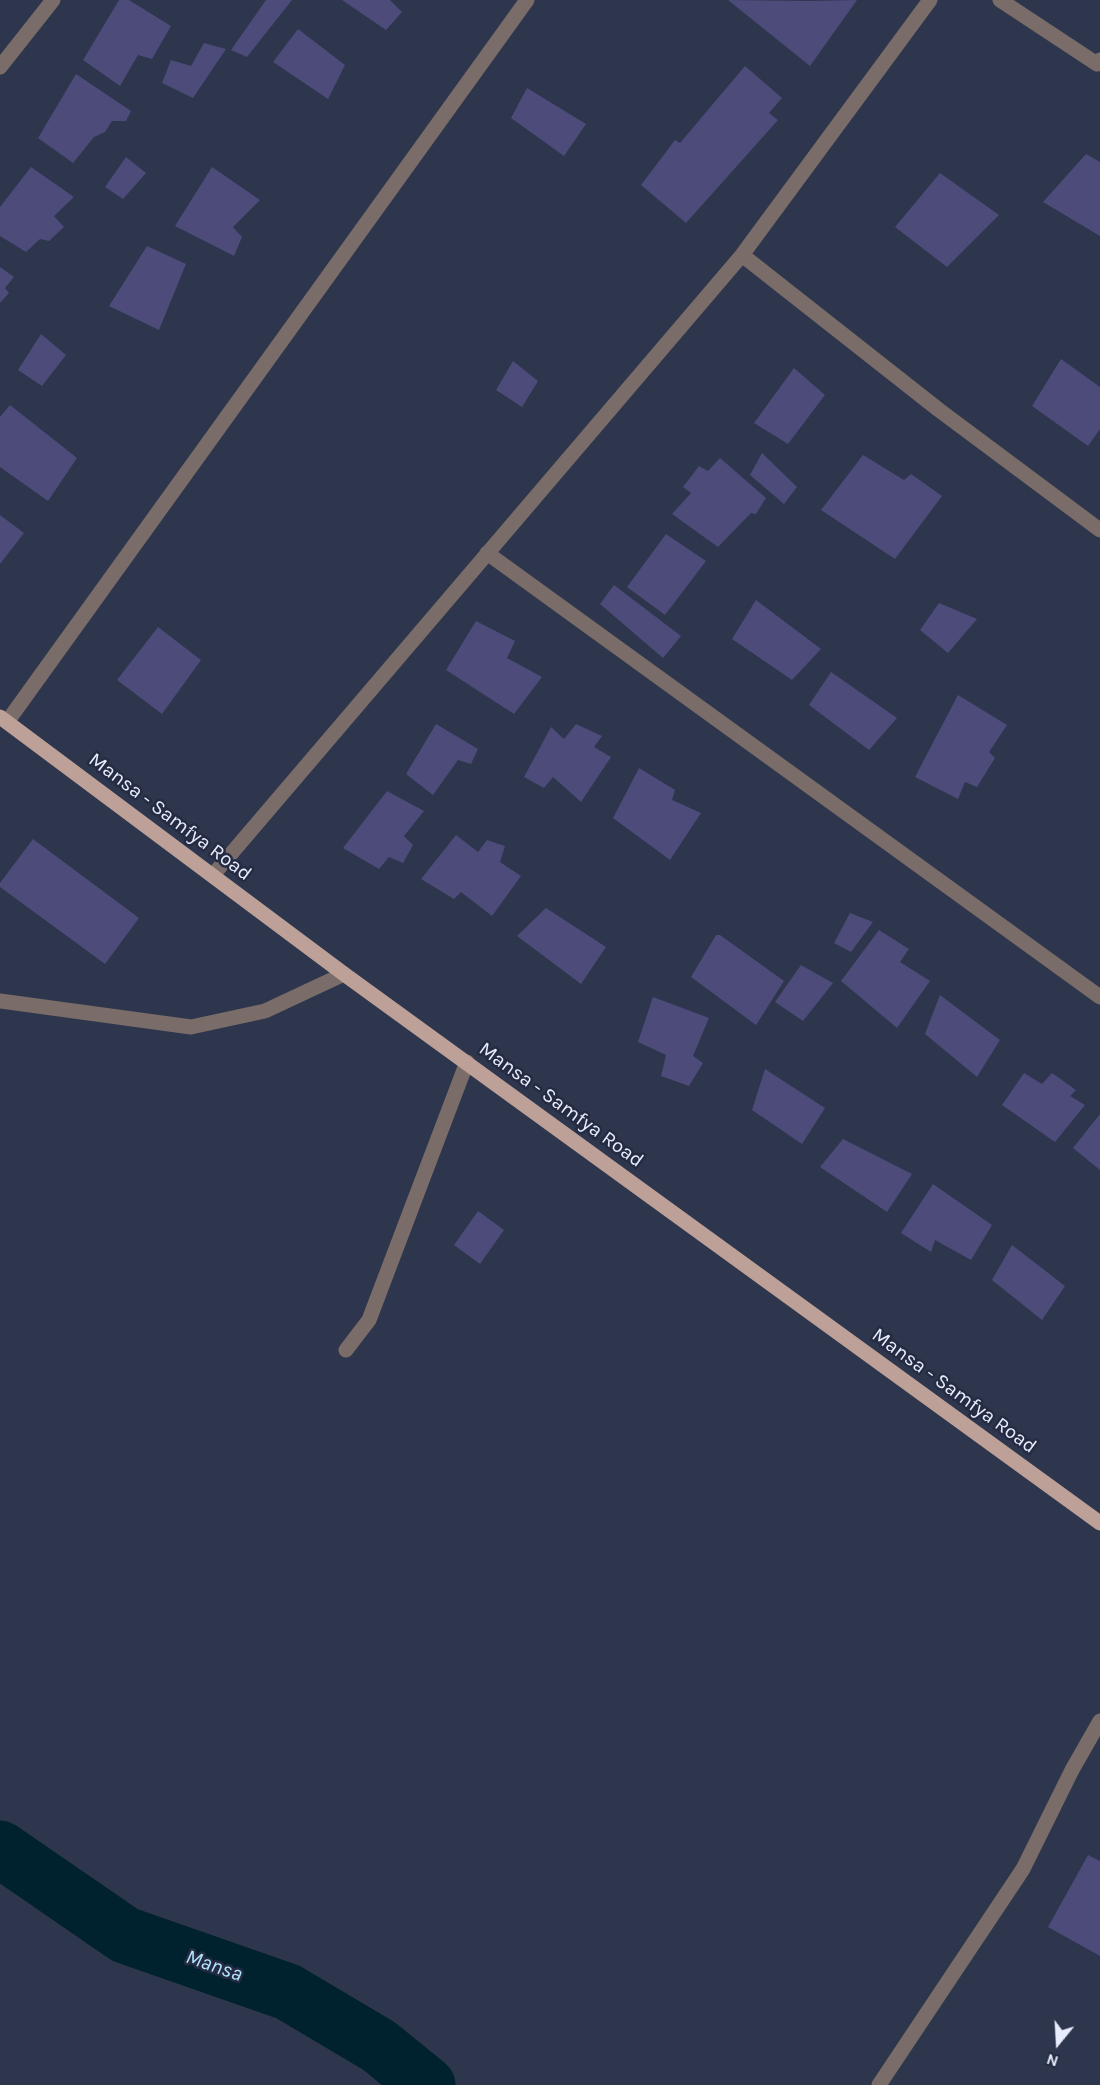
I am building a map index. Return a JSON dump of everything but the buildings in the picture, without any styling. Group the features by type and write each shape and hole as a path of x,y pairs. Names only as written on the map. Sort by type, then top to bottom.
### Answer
{"main road":[{"name":"Mansa - Samfya Road","path":"4,720 344,974 1100,1523"}],"street":[{"path":"0,67 53,0"},
{"path":"4,720 527,0"},
{"path":"213,875 742,255 930,0"},
{"path":"1000,0 1099,64"},
{"path":"742,255 939,410 1100,530"},
{"path":"488,553 1100,997"},
{"path":"0,1001 191,1027 265,1011 344,974"},
{"path":"346,1350 369,1320 467,1062"},
{"path":"879,2085 1023,1869 1072,1770 1100,1721"}],"waterway":[{"name":"Mansa","path":"0,1849 125,1935 288,1992 379,2046 427,2085"}]}
